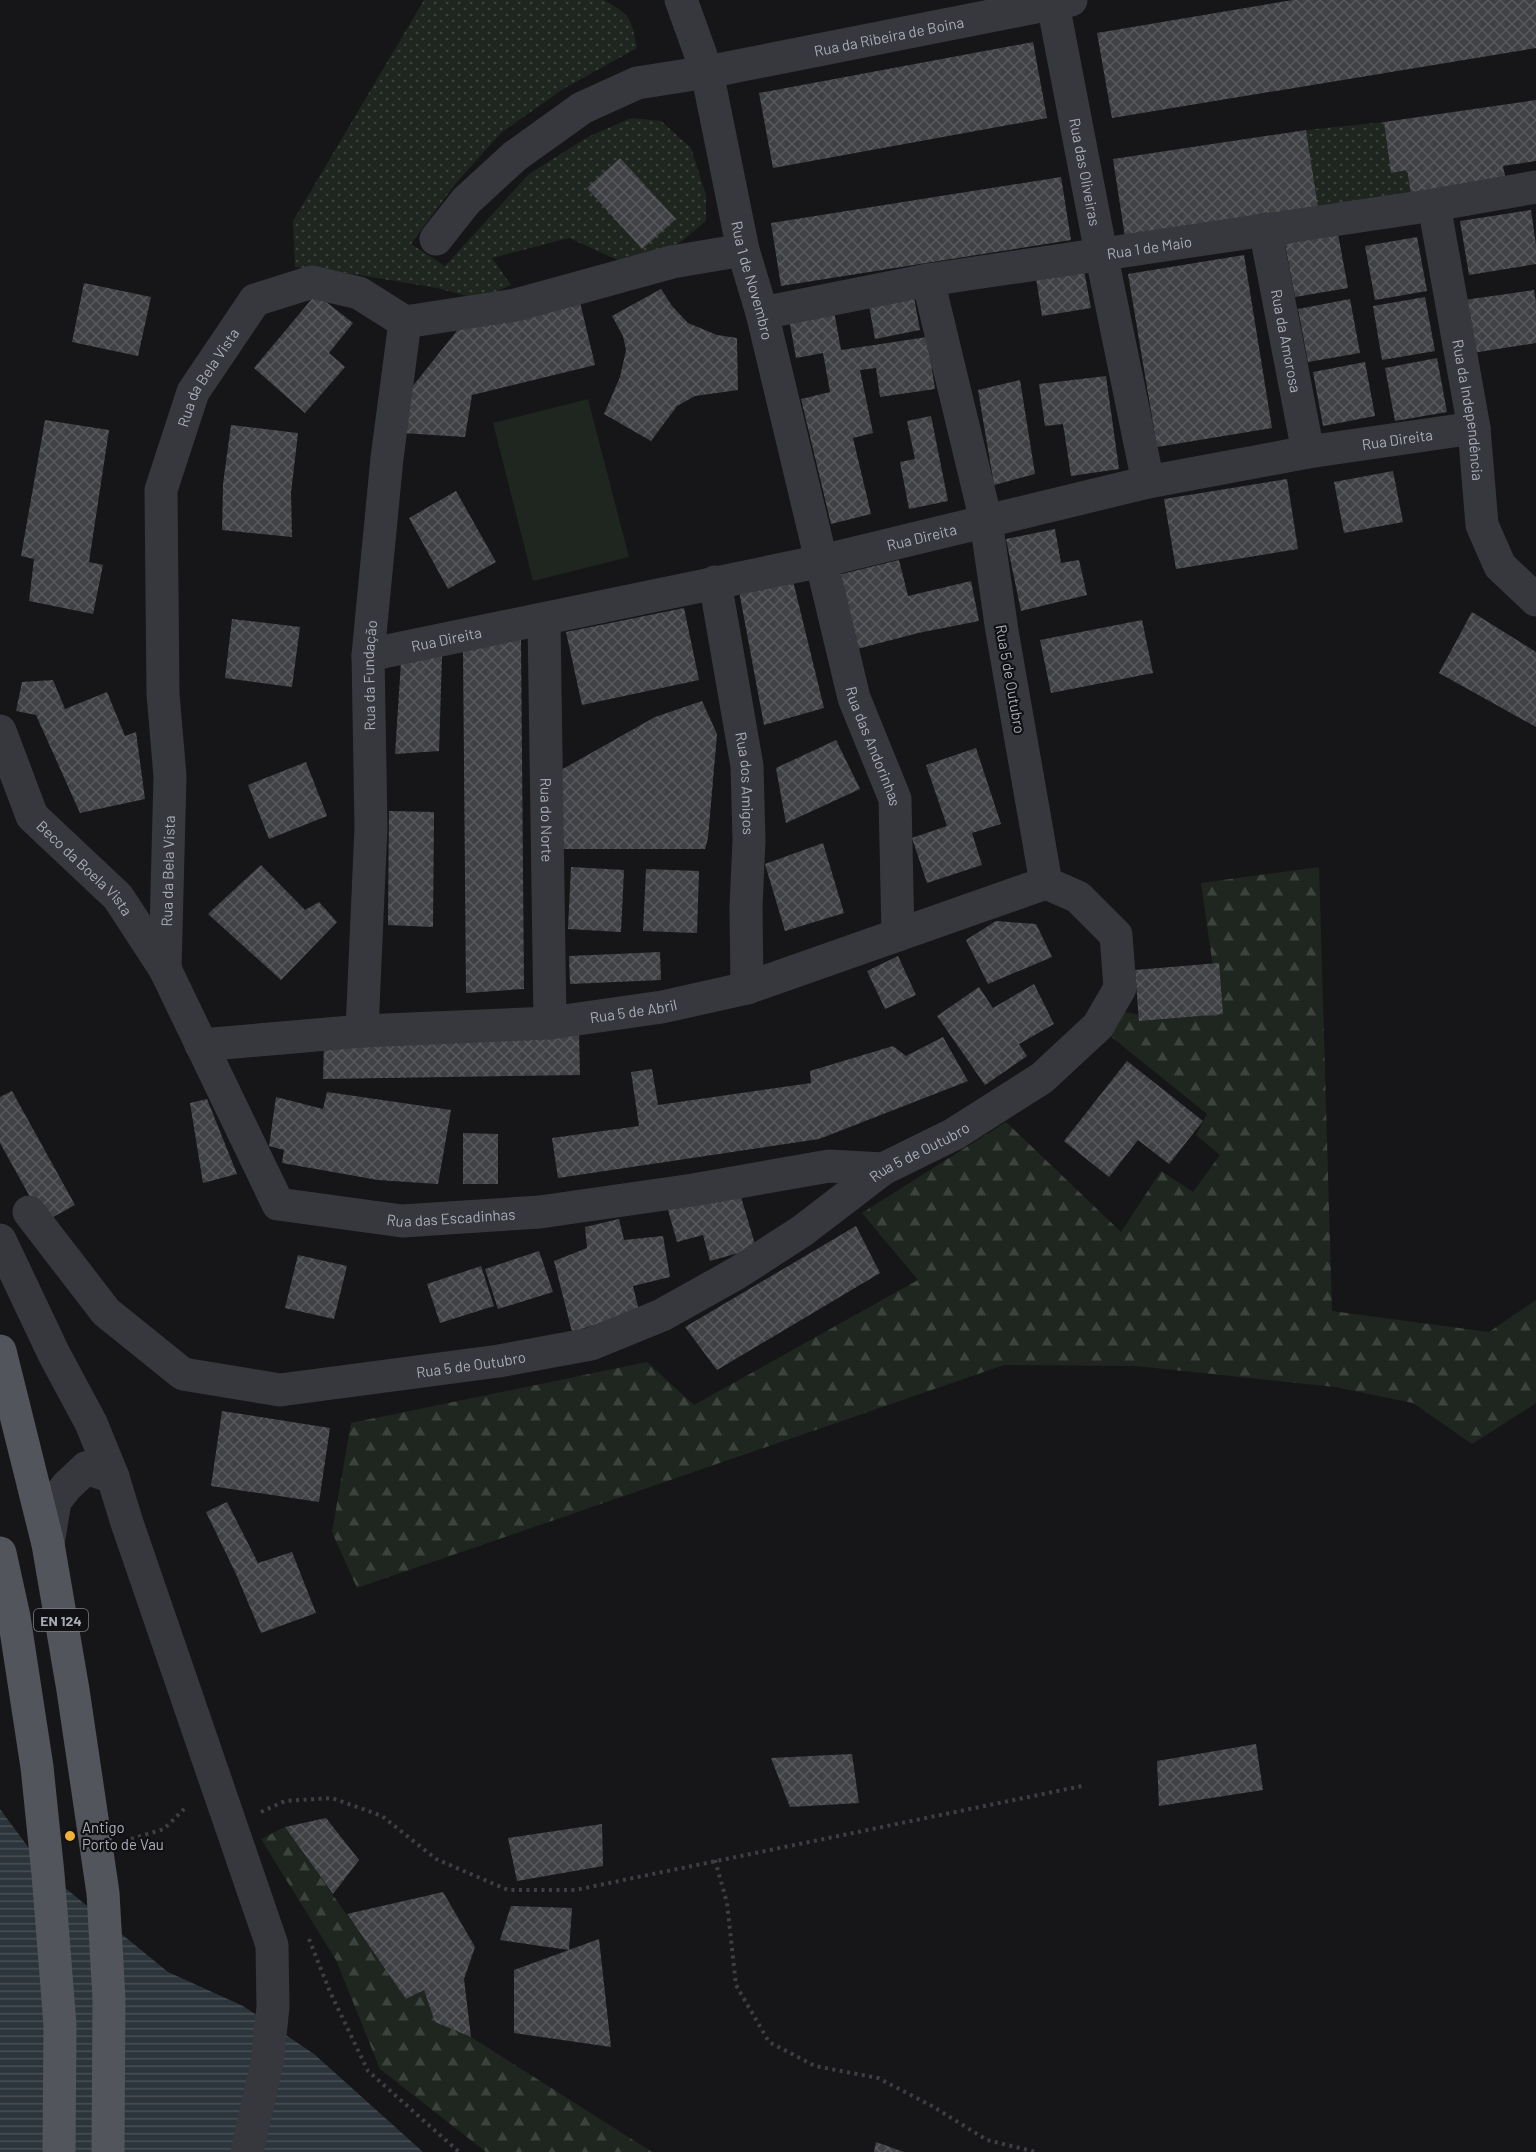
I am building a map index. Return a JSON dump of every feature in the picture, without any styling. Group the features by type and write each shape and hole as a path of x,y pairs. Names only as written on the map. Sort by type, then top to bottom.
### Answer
{"main road":[{"name":"EN 124","path":"0,1351 48,1544 103,1893 110,1999 108,2152"},
{"name":"EN 124","path":"0,1553 14,1617 37,1767 48,1874 60,2025 59,2152"}],"street":[{"name":"Rua 1 de Novembro","path":"681,0 707,72 743,250 762,313 822,561"},
{"name":"Rua da Ribeira de Boina","path":"436,239 466,201 515,156 582,108 636,83 707,72 1062,2"},
{"name":"Rua das Oliveiras","path":"1062,2 1101,253 1148,482"},
{"name":"Rua 1 de Maio","path":"762,313 928,280 1434,205 1536,187"},
{"name":"Rua da Independência","path":"1434,205 1474,428 1482,525 1500,566 1536,600"},
{"name":"Rua da Amorosa","path":"1265,229 1308,453"},
{"path":"405,322 516,305 672,262 743,250"},
{"name":"Rua 5 de Outubro","path":"30,1212 106,1312 183,1374 280,1390 499,1361 591,1344 662,1315 737,1273 802,1231 883,1169 954,1134 1042,1078 1098,1026 1120,988 1116,934 1078,897 1046,883 1002,631 986,521 928,280"},
{"name":"Rua da Bela Vista","path":"165,969 170,776 163,694 161,490 193,392 255,300 312,282 359,293 405,322"},
{"name":"Rua da Fundação","path":"362,1031 371,827 368,655 387,458 405,322"},
{"name":"Rua Direita","path":"368,655 822,561 1148,482 1308,453 1474,428"},
{"name":"Rua das Andorinhas","path":"822,561 854,698 895,799 898,934"},
{"name":"Rua dos Amigos","path":"715,582 747,766 749,840 746,907 747,988"},
{"name":"Rua do Norte","path":"544,619 550,1023"},
{"name":"Beco da Boela Vista","path":"0,731 32,816 118,897 165,969"},
{"name":"Rua 5 de Abril","path":"201,1045 362,1031 550,1023 662,1007 747,988 1046,883"},
{"name":"Rua das Escadinhas","path":"165,969 279,1204 402,1221 540,1212 693,1190 829,1166 883,1169"},
{"path":"0,1240 54,1354 92,1424 113,1477 272,1945 273,2007 267,2064 247,2152"},
{"path":"48,1544 55,1502 67,1486 86,1468 113,1477"}],"path":[{"path":"128,1840 164,1829 215,1781"},
{"path":"230,1826 285,1801 332,1798 382,1816 436,1859 508,1890 575,1890 1082,1786"},
{"path":"715,1860 727,1904 736,1985 769,2042 815,2066 878,2078 932,2106 987,2140 1036,2152"},
{"path":"307,1935 330,1992 368,2072 459,2152"}],"green space":[{"path":"424,0 604,0 628,18 637,48 563,89 501,133 456,183 411,244 445,266 529,174 588,137 631,118 661,121 691,148 706,195 706,221 672,249 620,261 569,238 492,258 511,285 479,299 437,288 295,267 293,221"},
{"path":"1384,122 1392,172 1407,170 1411,194 1318,207 1306,130"},
{"path":"588,399 629,557 533,581 493,423"},
{"path":"1319,867 1332,1311 1489,1332 1536,1300 1536,1403 1472,1444 1413,1403 1335,1387 1136,1366 1004,1365 357,1588 332,1532 351,1423 647,1362 694,1405 918,1280 862,1213 1006,1122 1121,1232 1161,1171 1193,1192 1220,1155 1196,1135 1207,1114 1098,1026 1121,1011 1149,1017 1219,1009 1201,883"},
{"path":"285,1827 406,1999 424,1990 435,2022 471,2037 652,2152 486,2152 380,2069 336,1960 261,1839"}],"shaded area":[{"path":"0,1809 48,1874 168,1972 243,2006 314,2054 423,2152 0,2152"}],"building":[{"path":"1293,0 1536,0 1536,48 1112,118 1097,33"},
{"path":"1033,42 1047,118 773,168 759,93"},
{"path":"1536,100 1536,161 1503,166 1506,181 1411,194 1407,170 1391,173 1384,122"},
{"path":"1306,130 1318,207 1125,237 1113,159"},
{"path":"620,158 676,219 642,249 587,188"},
{"path":"1061,177 1071,240 781,286 771,223"},
{"path":"1531,210 1536,264 1469,275 1460,221"},
{"path":"1338,234 1348,288 1295,297 1285,244"},
{"path":"1417,237 1427,291 1375,300 1365,246"},
{"path":"1244,255 1272,428 1157,447 1128,274"},
{"path":"1084,270 1091,308 1042,316 1036,278"},
{"path":"84,283 151,297 138,356 72,342"},
{"path":"661,289 672,306 688,323 717,335 737,338 738,390 695,396 677,406 651,441 604,414 620,377 626,350 623,336 612,316"},
{"path":"1534,290 1536,343 1472,353 1464,300"},
{"path":"913,292 920,330 875,339 868,300"},
{"path":"316,294 353,323 329,353 345,367 305,413 254,368"},
{"path":"1425,297 1435,351 1382,360 1373,306"},
{"path":"579,298 595,365 472,395 465,437 402,433 408,392 460,327"},
{"path":"1350,299 1360,353 1308,362 1298,309"},
{"path":"834,311 841,350 927,337 935,389 880,397 876,368 860,370 873,433 853,438 871,514 831,524 801,399 830,392 823,353 796,358 789,319"},
{"path":"1437,358 1447,412 1395,421 1385,368"},
{"path":"1365,362 1375,416 1323,426 1313,372"},
{"path":"1106,376 1119,469 1071,476 1063,424 1045,426 1039,384"},
{"path":"1020,380 1035,474 994,485 978,390"},
{"path":"931,416 948,501 909,509 900,462 915,459 907,421"},
{"path":"45,420 109,430 89,562 103,565 93,614 29,601 34,559 21,556"},
{"path":"231,425 298,433 291,493 292,537 222,530 223,484"},
{"path":"1393,471 1403,522 1344,533 1334,482"},
{"path":"1287,479 1298,549 1176,569 1164,499"},
{"path":"456,491 496,562 448,589 409,518"},
{"path":"1055,529 1061,563 1079,560 1087,595 1021,611 1006,539"},
{"path":"899,560 908,596 971,581 979,621 918,633 857,649 838,575"},
{"path":"793,581 824,708 764,725 739,591"},
{"path":"684,608 699,680 582,705 566,632"},
{"path":"1472,612 1536,652 1536,727 1439,673"},
{"path":"232,619 300,627 292,687 225,678"},
{"path":"1142,620 1153,673 1051,693 1040,640"},
{"path":"521,639 524,989 466,993 463,648"},
{"path":"442,656 439,751 395,754 401,662"},
{"path":"53,680 65,709 107,692 125,736 136,732 145,799 80,813 36,715 16,711 22,682"},
{"path":"702,701 717,734 708,838 705,849 561,849 561,770 655,717"},
{"path":"836,740 860,789 786,823 776,768"},
{"path":"976,748 1001,824 972,833 982,865 927,883 912,838 947,826 926,765"},
{"path":"306,762 327,816 269,839 248,785"},
{"path":"389,811 434,812 433,927 388,925"},
{"path":"823,843 844,913 785,931 765,864"},
{"path":"261,865 305,910 319,902 337,922 281,980 208,914"},
{"path":"571,867 624,870 621,932 568,929"},
{"path":"646,869 699,871 697,933 643,931"},
{"path":"996,921 1036,924 1052,957 988,984 966,940"},
{"path":"660,952 661,980 570,984 569,956"},
{"path":"898,956 916,995 885,1009 867,971"},
{"path":"1219,963 1223,1014 1139,1021 1135,970"},
{"path":"1034,984 1054,1024 1019,1044 1027,1056 985,1085 937,1016 979,987 993,1008"},
{"path":"579,1032 580,1075 323,1079 324,1044"},
{"path":"943,1037 968,1081 819,1139 558,1178 552,1138 639,1126 631,1072 652,1069 658,1105 811,1083 810,1071 893,1046 906,1056"},
{"path":"1127,1061 1203,1121 1169,1164 1138,1140 1109,1177 1064,1141"},
{"path":"12,1091 75,1205 44,1222 0,1143 0,1097"},
{"path":"327,1092 451,1110 438,1184 378,1180 282,1163 284,1150 269,1146 276,1097 323,1109"},
{"path":"207,1099 237,1174 203,1183 190,1103"},
{"path":"463,1133 498,1134 498,1184 463,1184"},
{"path":"739,1190 756,1248 710,1261 703,1235 677,1242 668,1210"},
{"path":"619,1219 624,1240 663,1236 670,1277 633,1286 639,1311 572,1332 554,1261 587,1248 585,1227"},
{"path":"856,1226 880,1273 717,1370 685,1327"},
{"path":"539,1251 553,1292 498,1309 485,1269"},
{"path":"298,1255 347,1266 334,1319 285,1308"},
{"path":"481,1266 494,1306 440,1323 427,1284"},
{"path":"222,1411 330,1428 319,1502 211,1486"},
{"path":"227,1502 258,1563 292,1552 316,1613 261,1633 206,1512"},
{"path":"1256,1744 1263,1790 1159,1806 1157,1761"},
{"path":"852,1754 859,1803 790,1807 771,1758"},
{"path":"326,1818 359,1860 333,1894 285,1827"},
{"path":"602,1824 603,1866 517,1881 508,1838"},
{"path":"443,1892 475,1947 464,1979 471,2037 435,2022 424,1990 406,1999 347,1914"},
{"path":"511,1906 572,1908 569,1950 500,1940"},
{"path":"599,1939 611,2047 514,2033 514,1970"},
{"path":"876,2142 904,2152 874,2152"}],"place":[{"name":"Antigo Porto de Vau","path":"70,1836"}]}
